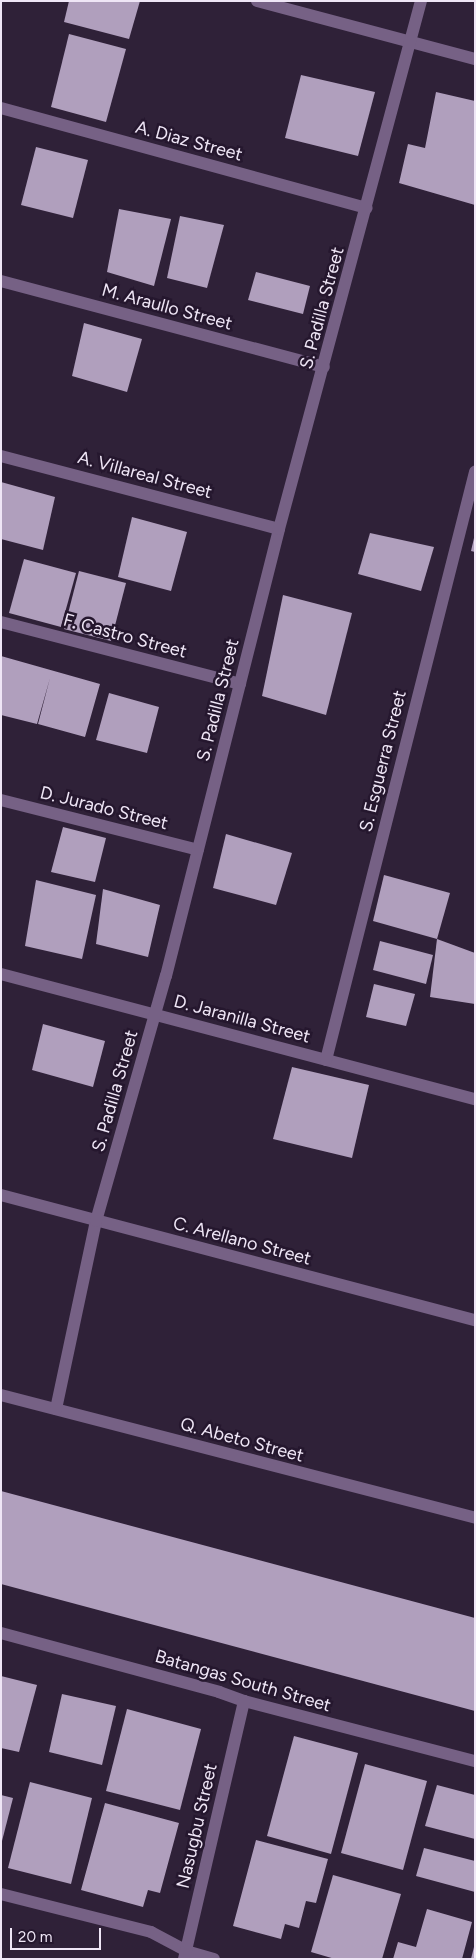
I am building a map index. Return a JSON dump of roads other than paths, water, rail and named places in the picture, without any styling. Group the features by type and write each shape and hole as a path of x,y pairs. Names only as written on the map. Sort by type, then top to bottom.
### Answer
{"street":[{"path":"257,1 475,59"},
{"name":"S. Padilla Street","path":"56,1409 96,1221 155,1014 279,529 367,208 421,1"},
{"name":"A. Diaz Street","path":"1,108 367,208"},
{"name":"M. Araullo Street","path":"1,281 324,367"},
{"name":"A. Villareal Street","path":"1,456 279,529"},
{"name":"S. Esguerra Street","path":"326,1060 475,472"},
{"name":"F. Castro Street","path":"1,622 240,684"},
{"name":"D. Jurado Street","path":"1,800 198,850"},
{"name":"D. Jaranilla Street","path":"1,974 475,1099"},
{"name":"C. Arellano Street","path":"1,1195 475,1320"},
{"name":"Q. Abeto Street","path":"1,1394 475,1518"},
{"name":"Batangas South Street","path":"1,1633 219,1692 244,1701 475,1761"},
{"name":"Nasugbu Street","path":"185,1955 244,1701"},
{"path":"1,1894 151,1932 185,1955 214,1959"}]}
